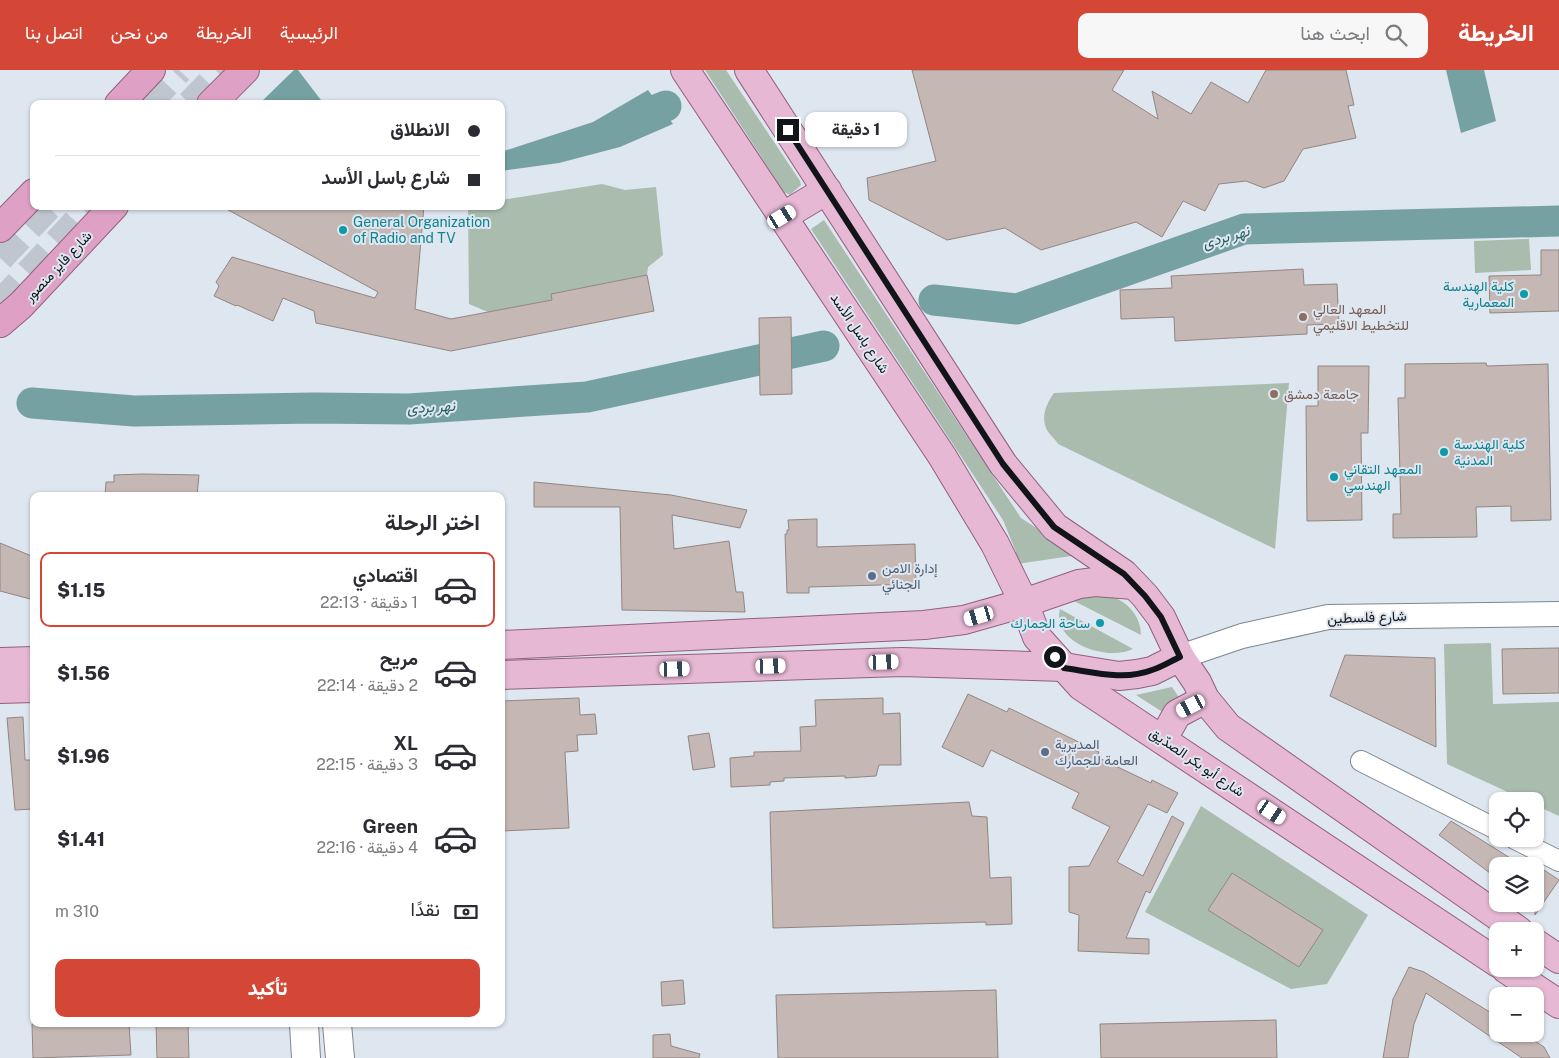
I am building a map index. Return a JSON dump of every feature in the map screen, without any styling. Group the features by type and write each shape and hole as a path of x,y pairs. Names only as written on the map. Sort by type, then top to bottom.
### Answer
{"highway":[{"path":"123,100 151,70"},
{"path":"215,100 245,70"},
{"path":"0,228 30,197"},
{"name":"شارع فايز منصور","path":"0,323 21,305 110,210"}],"main road":[{"name":"شارع باسل الأسد","path":"685,70 942,456 995,544 1024,603"},
{"path":"749,70 1003,464 1054,527 1124,574 1134,585 1161,617 1180,657 1197,682 1205,699 1228,727 1506,922"},
{"path":"782,217 827,190"},
{"path":"505,645 924,625 964,620 1024,603 1079,584 1094,582 1134,585"},
{"name":"شارع أبو بكر الصدّيق","path":"1024,603 1037,637 1081,686 1489,957"},
{"path":"505,675 902,662 1064,668 1119,676 1152,671 1180,657"},
{"path":"0,662 30,661"},
{"path":"0,689 30,688"},
{"path":"1163,739 1177,714 1205,699"},
{"path":"1544,949 1559,960"},
{"path":"1518,977 1559,1004"},
{"path":"304,1027 306,1058"},
{"path":"337,1027 340,1058"}],"street":[{"name":"شارع فلسطين","path":"1180,657 1242,636 1328,617 1559,614"},
{"path":"1361,762 1489,826"},
{"path":"1531,847 1559,861"}],"shaded area":[{"path":"294,70 298,70 321,100 263,100"},
{"path":"705,70 726,70 800,181 801,185 790,195 784,192"},
{"path":"1446,70 1484,70 1496,121 1461,133"},
{"path":"648,90 673,124 620,147 559,163 505,170 505,151 593,122"},
{"path":"602,184 625,190 656,187 663,255 648,267 647,275 551,294 552,300 488,312 469,304 468,210 505,210 505,199"},
{"path":"824,220 1021,518 1078,555 1017,564 1015,561 1016,552 1003,520 811,229"},
{"path":"1529,239 1531,270 1475,273 1474,241"},
{"path":"1289,383 1275,549 1058,444 1047,430 1044,418 1049,401 1054,393"},
{"path":"1086,594 1107,595 1116,598 1128,606 1139,622 1141,635 1068,598"},
{"path":"1060,609 1133,649 1110,653 1084,647 1064,631 1060,621"},
{"path":"1491,643 1493,704 1559,702 1559,816 1544,809 1544,792 1508,792 1447,764 1444,644"},
{"path":"1172,687 1180,699 1164,713 1136,695"},
{"path":"1201,806 1368,915 1327,984 1291,989 1145,912"}],"building":[{"path":"912,70 1124,70 1112,90 1158,119 1152,91 1191,114 1211,82 1248,103 1266,70 1346,70 1354,105 1348,106 1356,138 1303,149 1284,181 1264,188 1246,181 1219,184 1205,211 1183,201 1162,237 1136,222 1041,250 1005,228 947,240 869,200 867,178 936,161"},
{"path":"228,210 424,210 415,309 451,319 552,300 551,294 647,275 654,311 451,351 316,323 314,311 283,298 273,321 214,296 219,286 216,282 232,257 375,298 378,292"},
{"name":"كلية الهندسة المعمارية","path":"1541,250 1559,250 1559,311 1490,313 1489,276 1541,275"},
{"path":"1303,269 1304,285 1337,284 1339,324 1307,325 1307,334 1175,341 1174,317 1121,319 1120,290 1172,288 1171,276"},
{"path":"791,317 792,394 760,395 759,318"},
{"name":"كلية الهندسة المدنية","path":"1486,363 1487,366 1548,364 1551,520 1511,521 1511,506 1476,507 1477,537 1393,538 1393,514 1401,514 1398,398 1405,398 1405,364"},
{"name":"المعهد التقاني الهندسي","path":"1318,366 1369,366 1368,433 1361,433 1362,520 1307,521 1306,406 1318,406"},
{"path":"114,475 199,475 197,492 105,492 106,482 114,482"},
{"path":"534,482 671,495 747,510 740,528 672,515 674,549 729,541 736,592 743,592 745,612 622,610 620,507 534,507"},
{"path":"817,519 817,547 915,544 916,584 809,587 809,593 787,593 785,534 789,530 788,520"},
{"path":"0,543 30,555 30,599 0,591"},
{"path":"1559,648 1559,693 1503,694 1502,649"},
{"path":"1345,655 1435,658 1436,747 1330,696"},
{"path":"968,694 1007,712 1009,708 1099,752 1097,757 1151,783 1152,780 1178,793 1167,813 1148,804 1117,862 1143,876 1172,816 1184,823 1150,893 1146,891 1126,938 1149,939 1149,954 1078,951 1079,915 1069,912 1069,867 1089,866 1110,827 1072,808 1079,793 991,750 983,767 942,747"},
{"path":"579,698 580,715 595,714 597,734 577,735 578,751 565,752 569,828 505,831 505,701"},
{"path":"883,698 883,714 900,713 901,765 879,765 876,776 784,778 784,781 770,782 770,785 731,787 730,758 754,756 754,752 801,751 800,727 816,726 815,700"},
{"path":"23,717 25,760 30,760 30,809 15,810 7,718"},
{"path":"709,733 715,767 693,770 688,736"},
{"path":"969,802 972,816 987,817 990,878 1011,877 1012,924 986,925 986,922 773,928 770,812"},
{"path":"1451,821 1489,845 1489,847 1493,847 1509,857 1489,857 1489,872 1439,835"},
{"path":"1544,870 1559,880 1544,902"},
{"path":"1232,873 1323,930 1299,967 1208,910"},
{"path":"1409,967 1424,972 1489,1012 1489,1036 1426,993 1414,1024 1408,1058 1383,1058 1393,999"},
{"path":"683,980 685,1004 662,1006 661,982"},
{"path":"996,990 998,1058 778,1058 776,995"},
{"path":"1276,1020 1277,1058 1101,1058 1100,1024"},
{"path":"32,1027 129,1027 131,1055 33,1058"},
{"path":"156,1027 188,1027 189,1058 157,1058"},
{"path":"670,1034 671,1046 700,1054 699,1058 653,1058 653,1035"},
{"path":"1498,1042 1536,1042 1544,1047 1550,1058 1522,1058"}],"waterway":[{"name":"نهر بردى","path":"623,123 666,106"},
{"name":"نهر بردى","path":"934,300 1017,309 1244,229 1559,221"},
{"name":"نهر بردى","path":"32,403 134,411 314,408 409,409 587,397 824,346"}],"tunnel":[{"path":"151,100 179,70"},
{"path":"194,100 223,70"},
{"path":"0,258 45,210"},
{"path":"0,304 87,210"}],"place":[{"name":"General Organization of Radio and TV","path":"343,230"},
{"name":"كلية الهندسة المعمارية","path":"1524,294"},
{"name":"المعهد العالي للتخطيط الاقليمي","path":"1303,317"},
{"name":"جامعة دمشق","path":"1274,394"},
{"name":"كلية الهندسة المدنية","path":"1444,452"},
{"name":"المعهد التقاني الهندسي","path":"1334,477"},
{"name":"إدارة الامن الجنائي","path":"872,576"},
{"name":"ساحة الجمارك","path":"1100,623"},
{"name":"المديرية العامة للجمارك","path":"1045,752"}],"route":[{"path":"788,130 1003,464 1054,527 1124,574 1145,596 1161,617 1180,657 1152,671 1119,676 1064,668 1055,657"}]}
